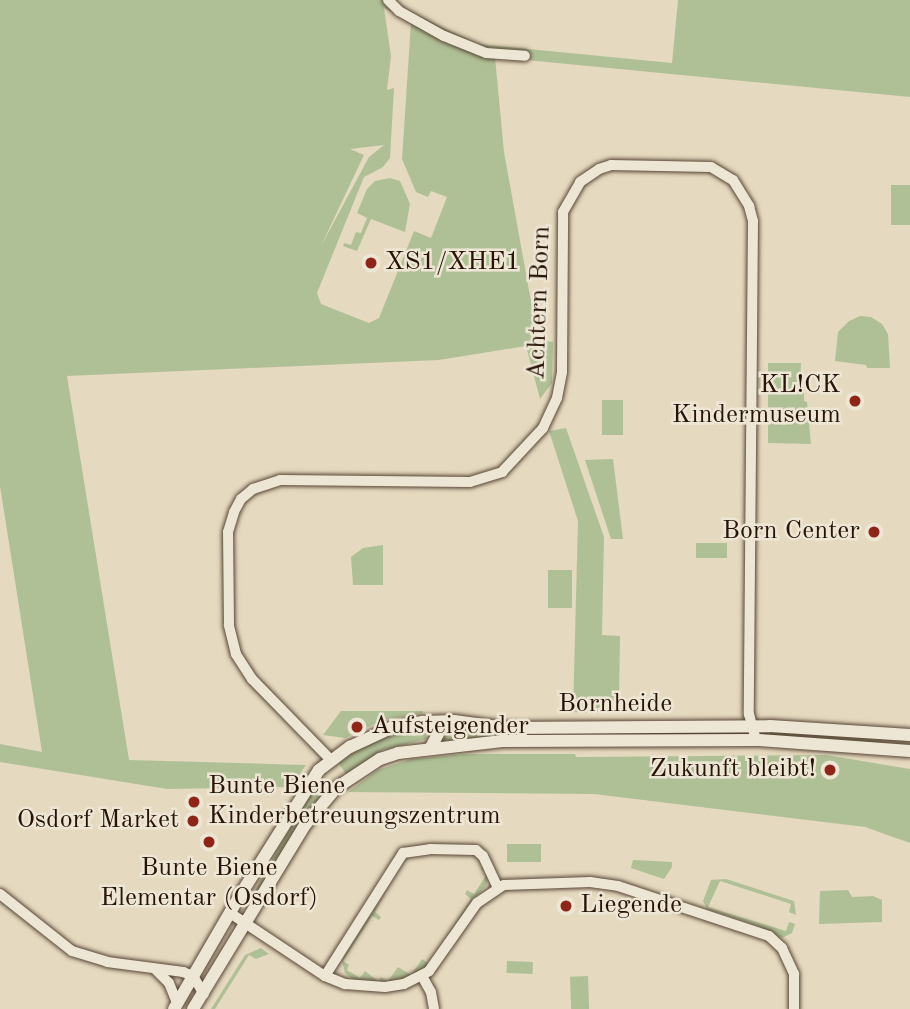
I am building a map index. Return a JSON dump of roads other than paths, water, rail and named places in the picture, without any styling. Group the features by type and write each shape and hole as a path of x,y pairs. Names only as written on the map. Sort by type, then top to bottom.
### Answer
{"street":[{"path":"388,0 399,11 444,36 486,53 525,56"},
{"name":"Achtern Born","path":"330,759 252,679 236,654 229,625 228,532 234,512 241,499 253,489 281,480 470,482 502,472 543,428 557,398 562,372 563,212 580,182 599,169 611,165 711,167 733,180 744,193 751,213 750,726"},
{"name":"Bornheide","path":"176,1006 315,776 330,759 380,733 430,722 454,721 506,728 750,726 910,734"},
{"path":"430,722 438,738 430,749"},
{"path":"690,741 750,726 756,740"},
{"name":"Bornheide","path":"193,1009 303,829 336,788 380,758 502,741 756,740 910,751"},
{"path":"325,976 403,853 430,849 476,850 483,856 498,888"},
{"path":"230,913 325,976 345,984 385,987 404,984 422,976 437,963 477,903 498,888 525,882 590,882 618,886 769,936 782,948 794,975 794,1009"},
{"path":"0,894 72,951 107,962 176,971 193,976 204,993"},
{"path":"156,970 169,984 176,1006"},
{"path":"422,976 431,992 434,1009"}],"place":[{"name":"XS1/XHE1","path":"371,263"},
{"name":"KL!CK Kindermuseum","path":"855,401"},
{"name":"Born Center","path":"874,532"},
{"name":"Aufsteigender","path":"357,727"},
{"name":"Zukunft bleibt!","path":"830,770"},
{"name":"Bunte Biene Kinderbetreuungszentrum","path":"194,802"},
{"name":"Osdorf Market","path":"193,821"},
{"name":"Bunte Biene Elementar (Osdorf)","path":"209,842"},
{"name":"Liegende","path":"566,906"}]}
